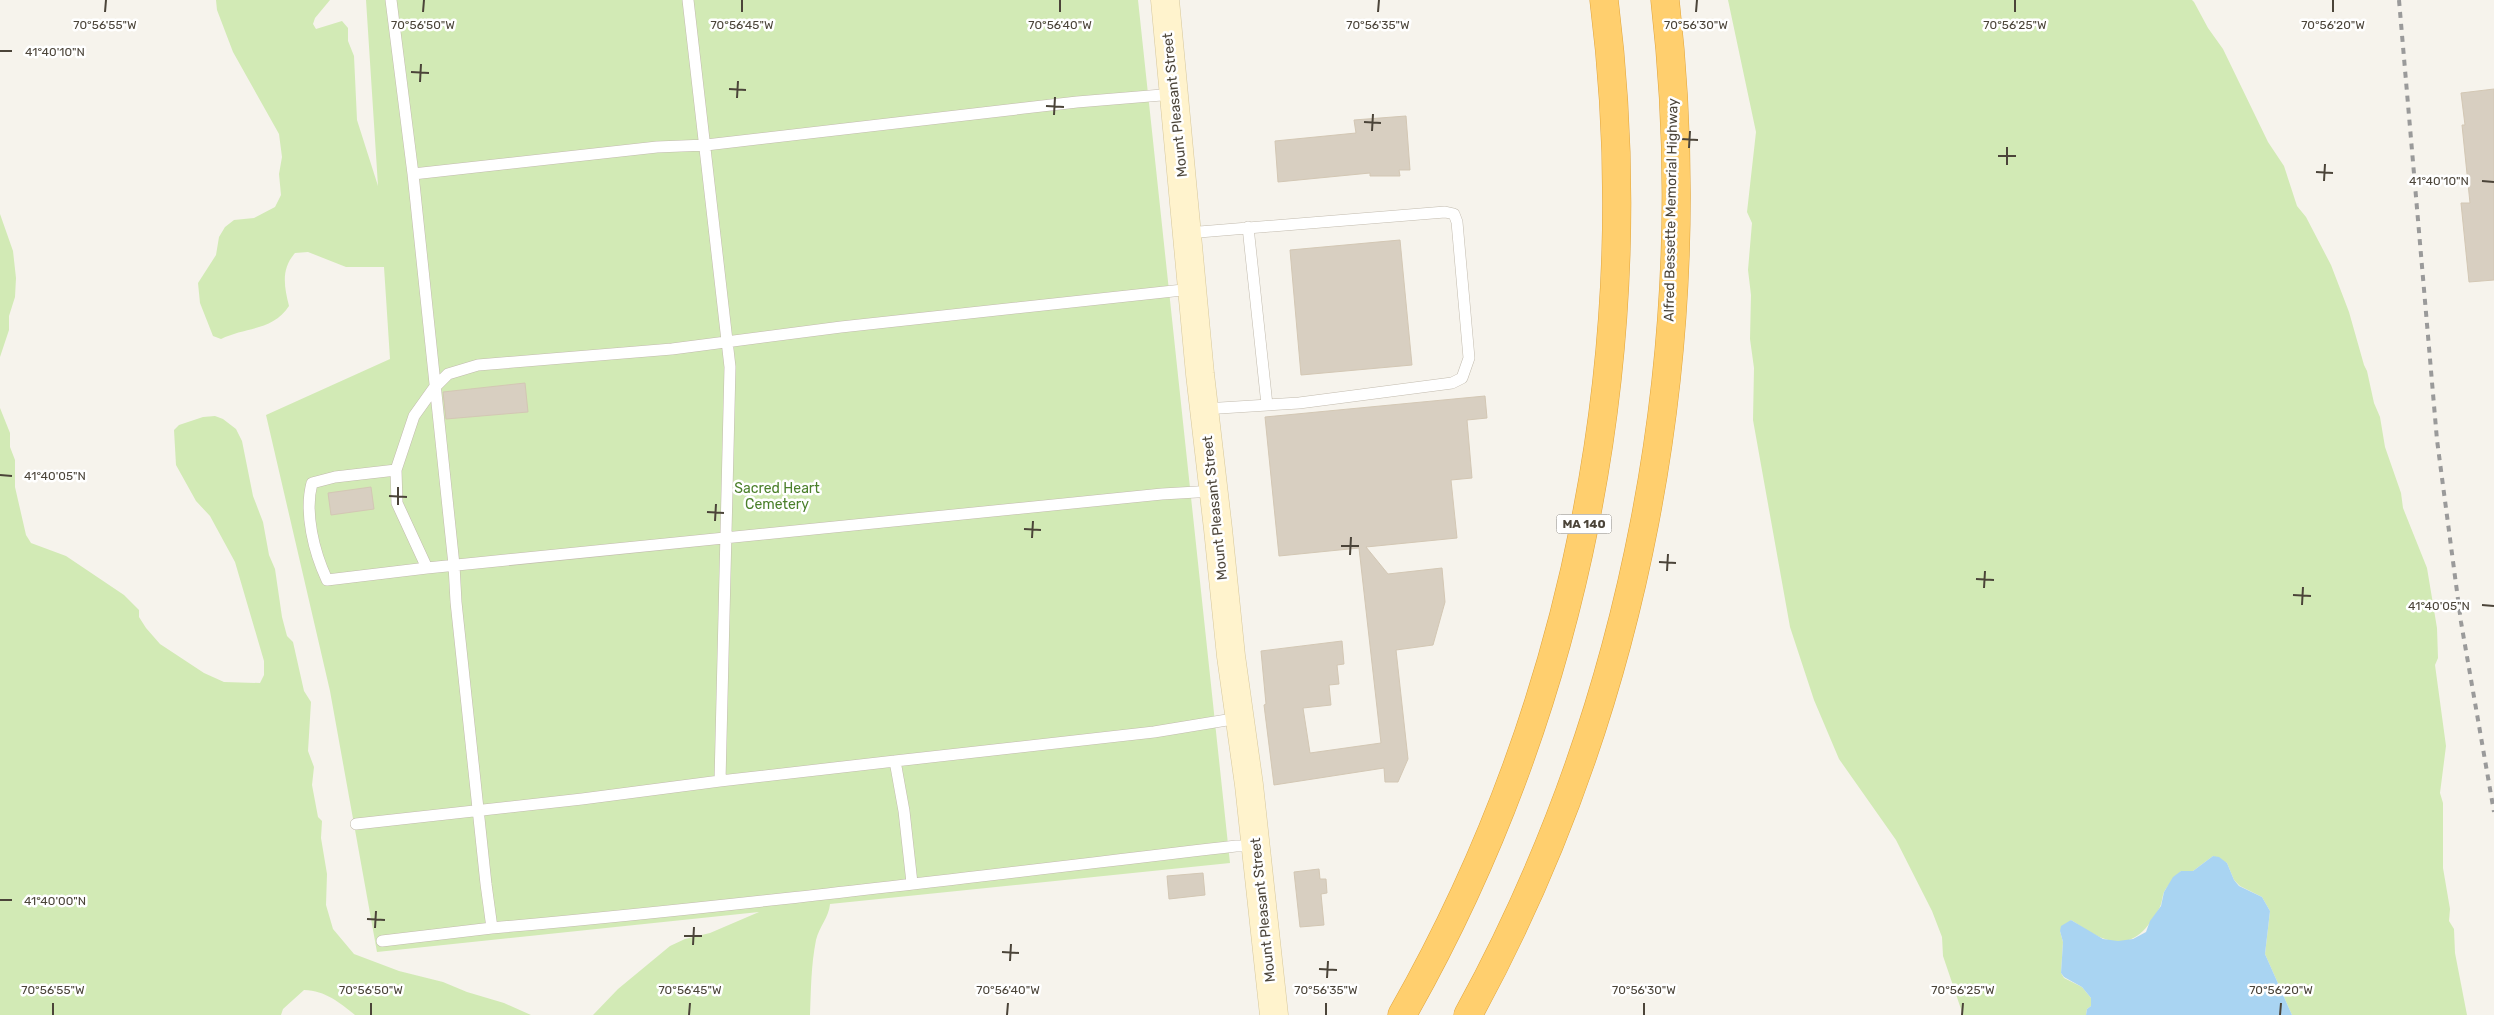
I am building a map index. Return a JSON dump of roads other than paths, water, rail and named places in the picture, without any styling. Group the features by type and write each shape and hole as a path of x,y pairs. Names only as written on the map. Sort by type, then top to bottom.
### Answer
{"highway":[{"name":"MA 140","path":"1402,1015 1465,894 1512,782 1557,638 1591,492 1608,381 1616,268 1615,114 1604,0"},
{"name":"Alfred Bessette Memorial Highway","path":"1468,1015 1519,912 1573,782 1600,702 1642,530 1662,409 1672,280 1674,124 1665,0"}],"main road":[{"name":"Mount Pleasant Street","path":"1164,0 1204,409 1230,648 1256,846 1274,1015"}],"lane":[{"path":"391,0 413,174 478,810 492,928"},
{"path":"688,0 730,367 724,538 720,781"},
{"path":"413,174 657,146 706,145 1077,102 1174,94"},
{"path":"1187,233 1445,212 1454,214 1457,222 1469,358 1462,378 1452,382 1299,403 1204,409"},
{"path":"1248,227 1267,405"},
{"path":"427,568 398,503 396,470 414,416 434,388 448,374 478,365 672,349 728,341 1192,290"},
{"path":"396,470 335,477 312,483 308,497 312,531 327,580 454,565 822,530 1162,494 1214,491"},
{"path":"356,824 1154,732 1239,718"},
{"path":"895,761 904,811 912,883"},
{"path":"382,941 492,928 809,897 912,883 1236,846 1256,846"}],"water":[{"path":"2213,856 2219,857 2227,863 2234,880 2239,886 2262,897 2270,911 2265,954 2292,1015 2086,1015 2087,1009 2091,1006 2091,998 2082,987 2064,977 2061,973 2063,942 2060,931 2061,926 2071,920 2103,939 2118,941 2133,939 2146,932 2150,921 2161,906 2164,892 2173,877 2181,871 2193,871"}],"railway":[{"path":"2399,0 2437,440 2461,622 2494,812"}],"park label":[{"name":"Sacred Heart Cemetery","path":"777,496"}]}
